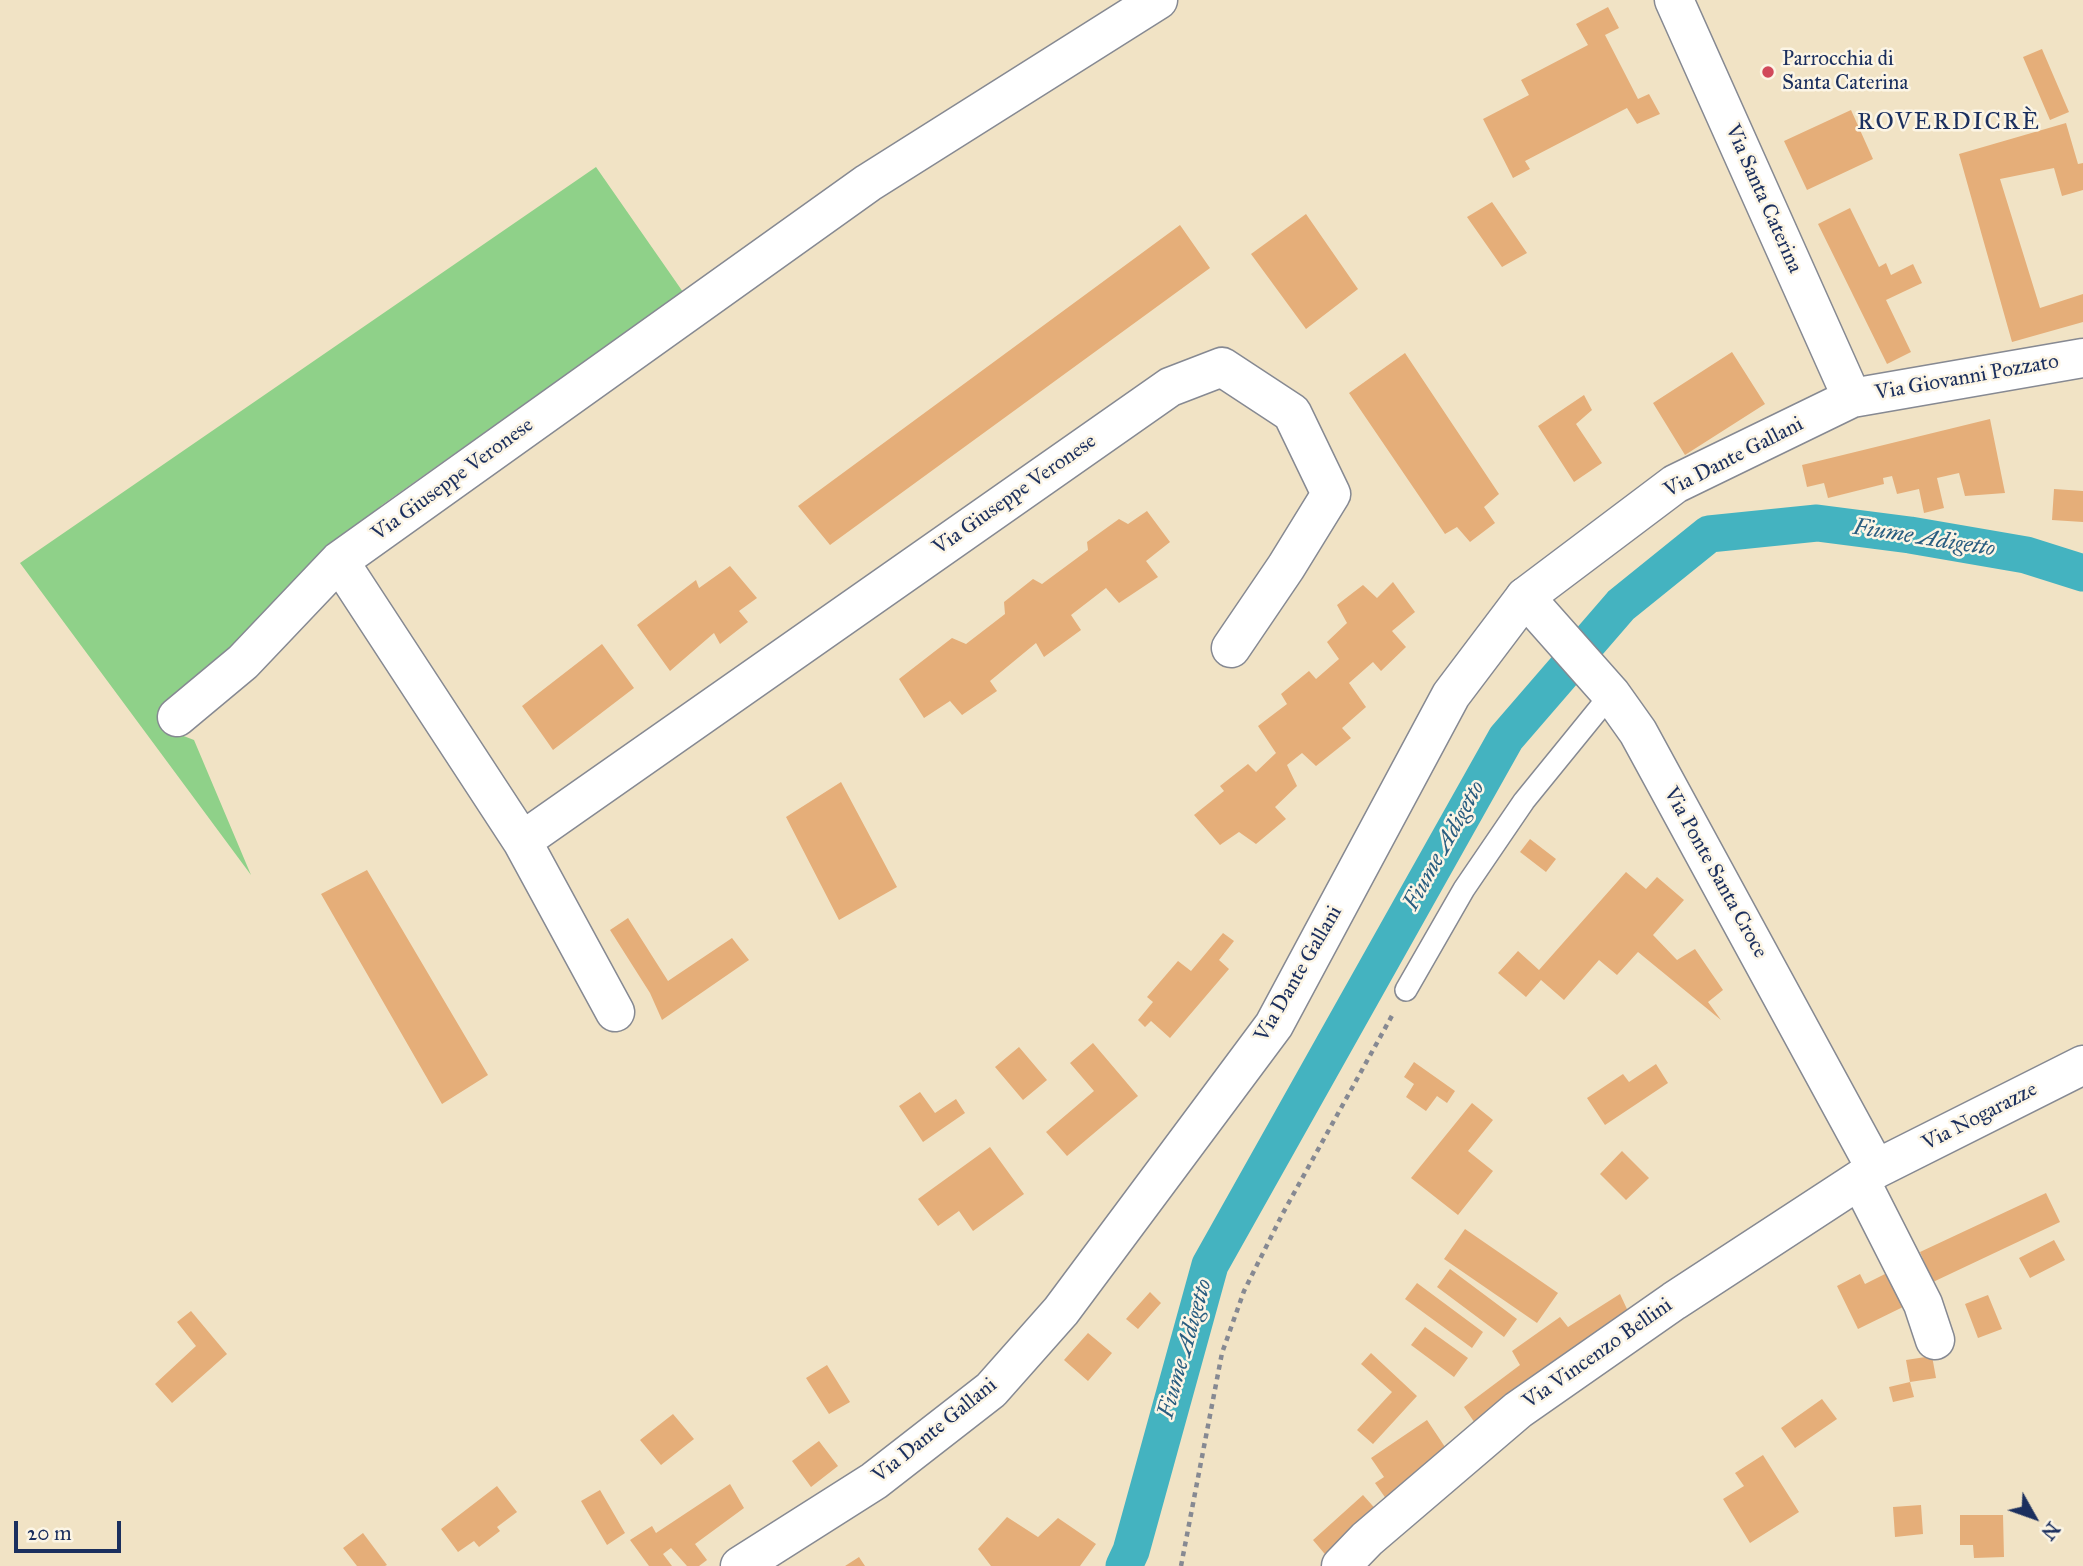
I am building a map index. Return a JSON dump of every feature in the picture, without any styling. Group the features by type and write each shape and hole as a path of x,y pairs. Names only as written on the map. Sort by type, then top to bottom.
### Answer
{"street":[{"name":"Via Giuseppe Veronese","path":"177,717 243,662 339,561 868,183 1158,0"},
{"name":"Via Santa Caterina","path":"1674,0 1852,398"},
{"name":"Via Giovanni Pozzato","path":"1852,398 2083,358"},
{"name":"Via Giuseppe Veronese","path":"522,841 1170,387 1222,366 1292,413 1331,494 1286,568 1231,648"},
{"name":"Via Dante Gallani","path":"740,1566 874,1481 991,1390 1061,1311 1274,1025 1451,695 1530,604 1675,484 1852,398"},
{"path":"339,561 522,841 615,1013"},
{"name":"Via Ponte Santa Croce","path":"1530,604 1606,688 1638,732 1868,1175 1923,1304 1935,1340"},
{"name":"Via Nogarazze","path":"1868,1175 2083,1065"},
{"name":"Via Vincenzo Bellini","path":"1341,1566 1367,1539 1518,1410 1674,1301 1868,1175"}],"lane":[{"path":"1406,990 1464,889 1606,688"}],"path":[{"path":"1181,1566 1222,1353 1244,1291 1283,1213 1406,990"}],"green space":[{"path":"596,167 683,292 382,505 178,697 181,735 194,740 251,875 20,563"}],"building":[{"path":"1608,7 1619,28 1605,35 1638,99 1649,94 1660,114 1637,124 1627,108 1525,161 1530,169 1513,178 1483,119 1529,95 1521,80 1588,45 1576,24"},
{"path":"2042,49 2069,112 2050,120 2023,57"},
{"path":"1851,110 1873,159 1807,190 1784,141"},
{"path":"2066,123 2078,164 2083,163 2083,190 2062,196 2054,168 2000,179 2040,308 2083,294 2083,322 2012,342 1959,154"},
{"path":"1492,202 1527,253 1502,267 1467,217"},
{"path":"1850,208 1879,267 1886,263 1891,275 1913,264 1922,283 1886,300 1911,352 1887,364 1818,224"},
{"path":"1306,214 1358,289 1306,329 1251,254"},
{"path":"1180,225 1210,268 830,545 798,506"},
{"path":"1732,352 1765,404 1685,455 1653,403"},
{"path":"1405,353 1499,494 1484,507 1495,523 1470,542 1457,527 1445,534 1349,393"},
{"path":"1584,395 1592,410 1576,424 1602,463 1574,482 1538,426"},
{"path":"1990,419 2005,493 1965,496 1959,473 1937,478 1944,508 1924,513 1919,489 1897,494 1892,476 1883,478 1884,484 1828,498 1824,483 1807,487 1802,465"},
{"path":"2054,489 2083,491 2083,522 2052,520"},
{"path":"1147,511 1170,542 1146,561 1158,577 1119,603 1106,588 1071,615 1081,630 1044,657 1036,643 990,681 997,691 962,715 950,701 924,718 899,679 952,638 966,644 1005,614 1004,602 1033,579 1042,584 1088,550 1087,542 1119,519 1128,524"},
{"path":"730,566 757,598 739,611 748,622 720,644 714,633 670,671 637,625 696,580 699,588"},
{"path":"1393,582 1415,612 1392,631 1406,647 1381,671 1373,662 1349,683 1366,707 1342,728 1351,738 1316,766 1302,753 1287,765 1297,786 1275,807 1286,819 1256,844 1239,832 1220,845 1194,815 1224,791 1220,786 1248,764 1256,772 1276,753 1258,726 1287,704 1281,694 1309,671 1316,679 1339,659 1327,642 1347,623 1337,605 1363,585 1377,598"},
{"path":"602,644 634,688 553,750 522,706"},
{"path":"841,782 897,887 839,920 786,817"},
{"path":"1530,839 1556,859 1546,872 1520,852"},
{"path":"367,870 488,1075 442,1104 321,894"},
{"path":"1626,872 1646,889 1657,877 1684,900 1653,935 1677,960 1695,949 1723,990 1708,1002 1721,1020 1638,952 1617,975 1599,960 1564,1000 1541,980 1526,997 1498,973 1518,951 1539,970"},
{"path":"628,918 668,981 732,938 749,960 662,1020 650,993 610,930"},
{"path":"1223,933 1234,941 1219,960 1229,969 1170,1038 1151,1021 1145,1027 1138,1020 1153,1002 1147,997 1178,961 1191,971"},
{"path":"1093,1043 1138,1096 1067,1156 1046,1132 1094,1091 1070,1063"},
{"path":"1019,1047 1047,1080 1023,1100 995,1067"},
{"path":"1414,1062 1455,1091 1447,1103 1437,1096 1426,1111 1406,1097 1414,1084 1404,1077"},
{"path":"1656,1064 1668,1083 1605,1125 1587,1098 1623,1074 1629,1082"},
{"path":"920,1092 935,1113 956,1099 965,1113 923,1142 899,1106"},
{"path":"1472,1103 1493,1120 1468,1151 1493,1171 1458,1215 1411,1178"},
{"path":"990,1147 1024,1194 973,1231 959,1211 938,1226 918,1199"},
{"path":"1622,1151 1649,1178 1626,1200 1600,1174"},
{"path":"2046,1193 2060,1222 1933,1282 1920,1252"},
{"path":"1465,1229 1558,1293 1537,1323 1444,1259"},
{"path":"2054,1240 2065,1260 2030,1278 2019,1258"},
{"path":"1450,1269 1517,1319 1504,1337 1437,1287"},
{"path":"1889,1272 1905,1306 1858,1329 1837,1286 1860,1274 1865,1284"},
{"path":"1417,1283 1483,1332 1472,1348 1405,1299"},
{"path":"1150,1292 1161,1303 1138,1329 1126,1319"},
{"path":"1620,1294 1633,1322 1481,1432 1464,1407 1520,1365 1512,1351 1560,1317 1568,1327"},
{"path":"1988,1295 2002,1329 1978,1338 1965,1304"},
{"path":"191,1311 227,1354 172,1403 155,1384 196,1346 177,1322"},
{"path":"1425,1327 1468,1358 1454,1377 1411,1345"},
{"path":"1088,1333 1112,1353 1088,1381 1064,1360"},
{"path":"1371,1353 1417,1396 1373,1444 1357,1430 1392,1392 1361,1364"},
{"path":"1932,1356 1936,1378 1910,1382 1906,1360"},
{"path":"827,1365 850,1402 829,1414 806,1378"},
{"path":"1910,1382 1914,1397 1893,1402 1889,1387"},
{"path":"1822,1399 1837,1419 1795,1448 1781,1428"},
{"path":"673,1414 694,1439 661,1465 640,1440"},
{"path":"1427,1420 1453,1459 1389,1503 1375,1483 1384,1477 1371,1458"},
{"path":"819,1441 838,1466 811,1487 792,1461"},
{"path":"1763,1455 1799,1512 1750,1543 1723,1499 1744,1486 1735,1473"},
{"path":"730,1484 744,1508 695,1544 707,1560 699,1566 687,1566 671,1548 663,1554 672,1566 649,1566 630,1540 652,1526 656,1533"},
{"path":"497,1486 517,1512 497,1527 500,1531 479,1547 474,1541 458,1552 441,1529"},
{"path":"600,1490 625,1533 607,1545 581,1501"},
{"path":"1363,1495 1380,1514 1329,1559 1313,1540"},
{"path":"1921,1505 1923,1534 1895,1537 1893,1507"},
{"path":"1960,1515 2003,1515 2004,1557 1974,1558 1973,1545 1960,1545"},
{"path":"1007,1517 1038,1537 1058,1518 1096,1544 1080,1566 991,1566 978,1549"},
{"path":"363,1533 387,1565 357,1566 343,1548"},
{"path":"859,1557 865,1566 845,1566"}],"waterway":[{"name":"Fiume Adigetto","path":"1124,1566 1131,1551 1210,1265 1506,738 1621,605 1709,534 1817,523 1910,535 2026,555 2083,573"}],"place":[{"name":"Parrocchia di Santa Caterina","path":"1768,72"}],"district":[{"name":"ROVERDICRÈ","path":"1949,123"}]}
